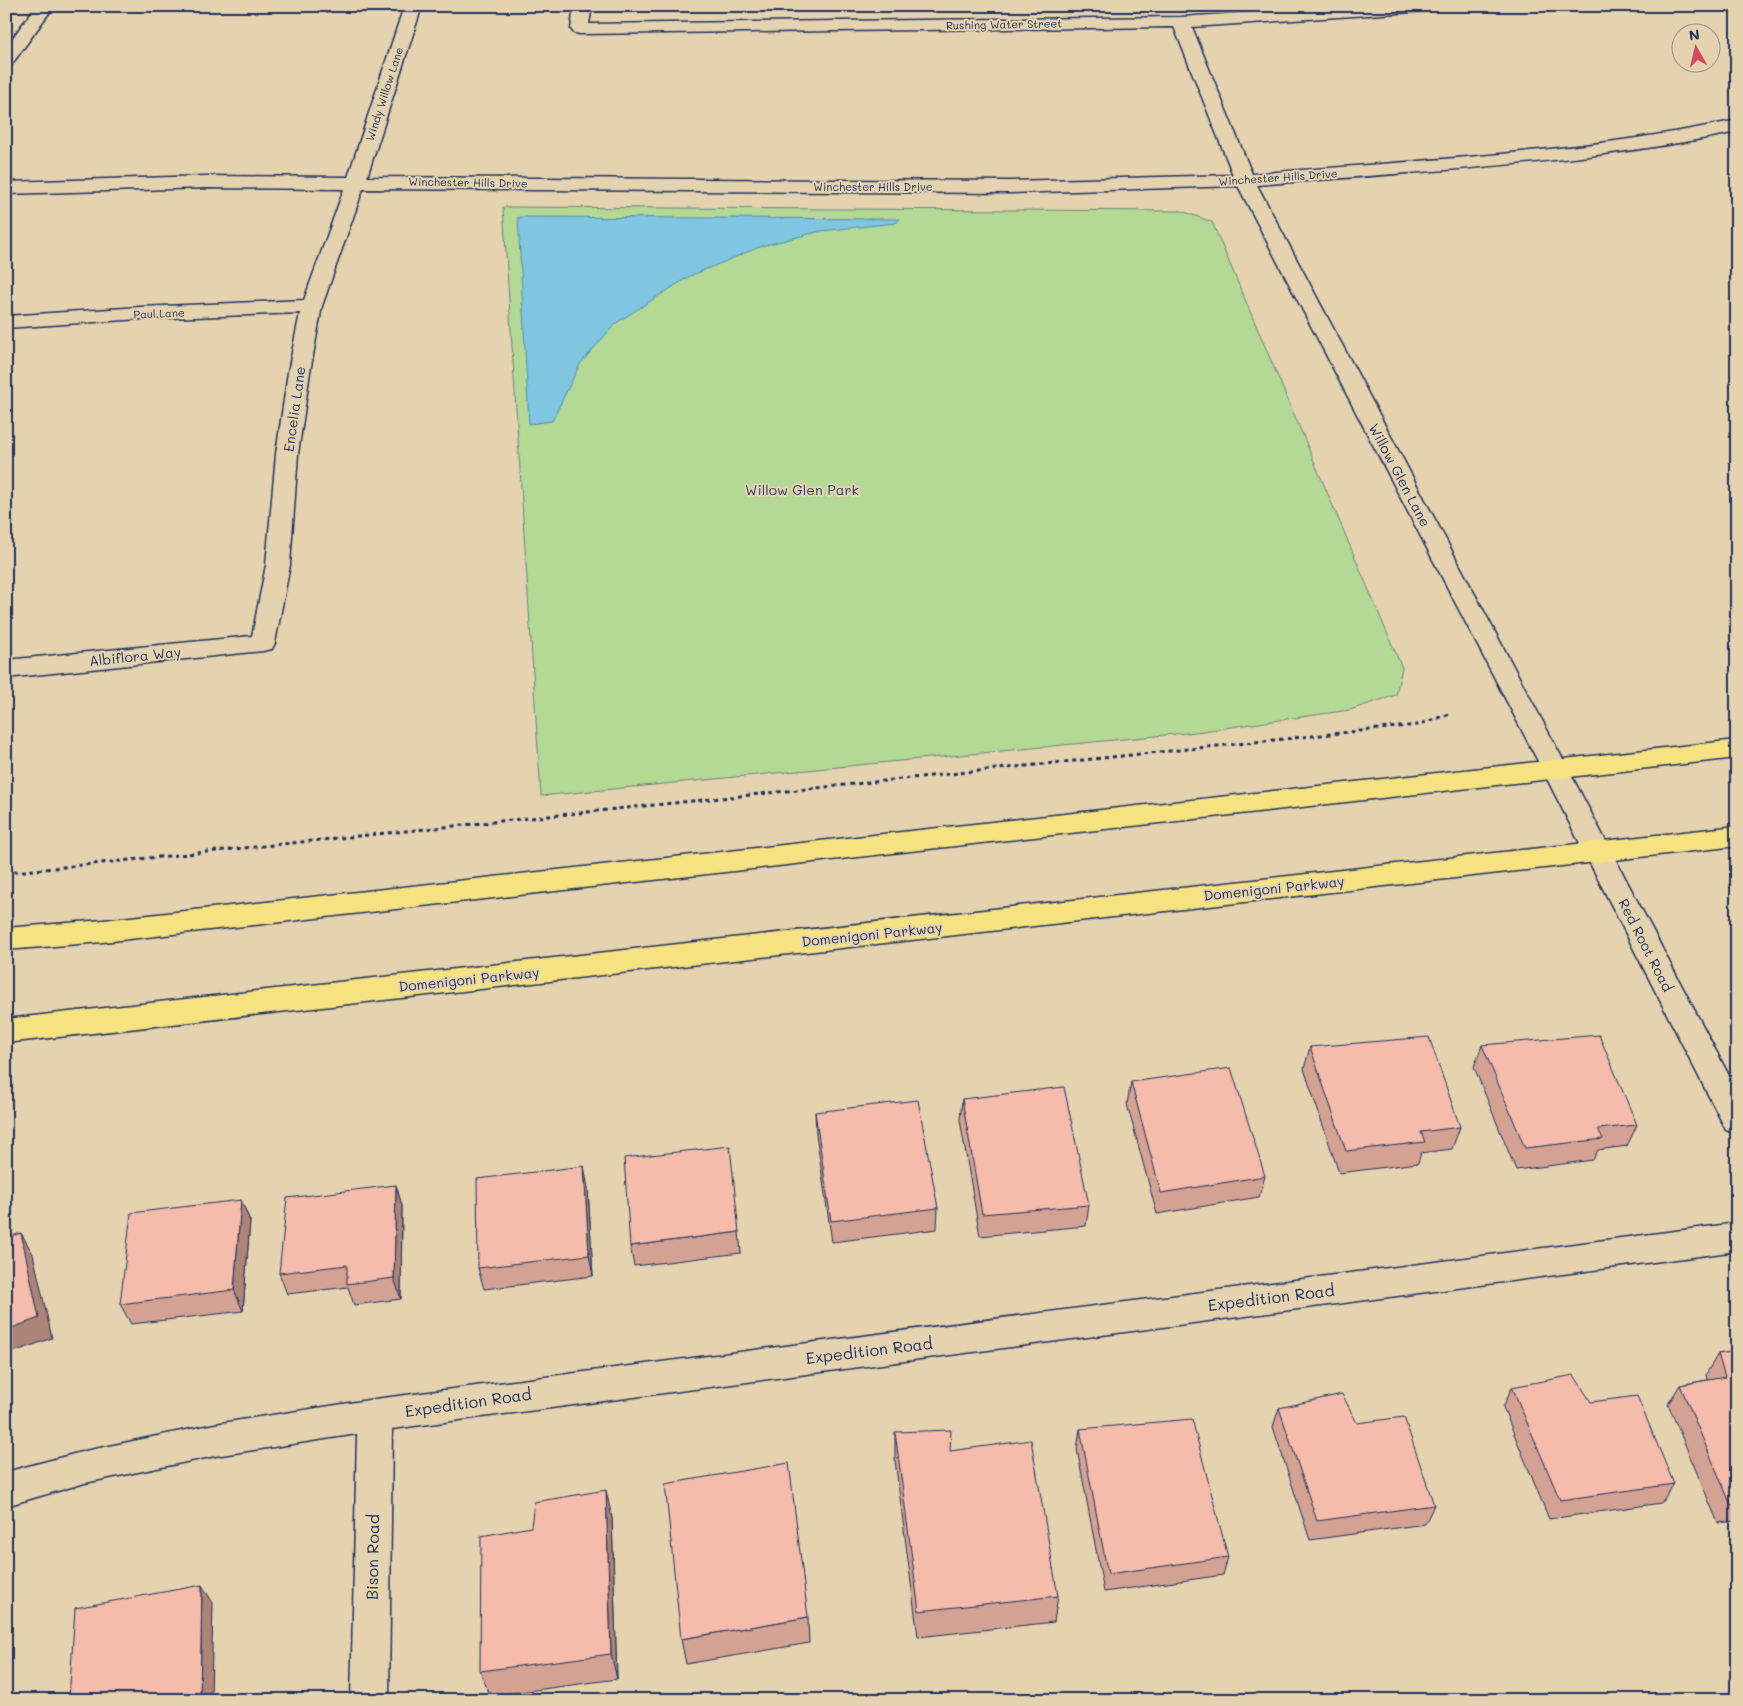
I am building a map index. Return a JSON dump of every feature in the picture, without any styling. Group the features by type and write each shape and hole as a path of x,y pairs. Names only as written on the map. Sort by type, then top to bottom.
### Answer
{"main road":[{"path":"6,939 103,931 1737,749"},
{"name":"Domenigoni Parkway","path":"6,1031 1737,836"}],"street":[{"path":"6,60 45,6"},
{"name":"Windy Willow Lane","path":"356,181 413,6"},
{"name":"Rushing Water Street","path":"583,6 580,29 1181,22 1428,6"},
{"path":"825,6 825,26"},
{"path":"978,6 981,24"},
{"name":"Willow Glen Lane","path":"1181,22 1246,180 1555,769"},
{"name":"Winchester Hills Drive","path":"6,188 146,183 356,181 1020,187 1246,180 1558,154 1659,141 1737,126"},
{"name":"Encelia Lane","path":"263,643 278,565 287,454 297,381 312,306 356,181"},
{"name":"Paul Lane","path":"6,322 140,313 312,306"},
{"name":"Albiflora Way","path":"6,669 263,643"},
{"name":"Red Root Road","path":"1555,769 1737,1122"},
{"name":"Expedition Road","path":"6,1489 85,1467 215,1440 375,1415 1737,1237"},
{"name":"Bison Road","path":"370,1700 375,1415"}],"path":[{"path":"6,873 1407,726 1450,714"}],"green space":[{"name":"Willow Glen Park","path":"503,207 1182,211 1212,222 1402,668 1396,695 1350,710 1196,732 541,796"}],"water":[{"path":"518,217 900,219 896,223 821,231 762,246 690,276 616,323 580,364 552,421 529,424"}],"building":[{"path":"1599,1035 1637,1125 1598,1129 1603,1139 1525,1148 1482,1045"},
{"path":"1429,1037 1460,1127 1421,1132 1425,1142 1346,1151 1310,1047"},
{"path":"1231,1068 1265,1176 1161,1193 1131,1082"},
{"path":"1064,1087 1089,1205 982,1214 962,1099"},
{"path":"918,1100 938,1208 831,1221 815,1112"},
{"path":"730,1146 739,1232 630,1246 624,1158"},
{"path":"584,1166 589,1255 478,1268 477,1179"},
{"path":"396,1185 394,1278 347,1284 347,1265 279,1273 287,1198"},
{"path":"241,1200 234,1290 120,1304 131,1213"},
{"path":"21,1233 39,1318 6,1330 6,1238"},
{"path":"1737,1351 1737,1504 1731,1505 1680,1385 1725,1377 1718,1354"},
{"path":"1574,1375 1591,1402 1637,1396 1674,1484 1560,1500 1512,1387"},
{"path":"1342,1394 1357,1423 1404,1417 1434,1505 1317,1521 1279,1408"},
{"path":"1192,1419 1228,1557 1108,1574 1080,1429"},
{"path":"951,1430 950,1451 1031,1440 1058,1596 919,1611 895,1432"},
{"path":"789,1463 808,1617 681,1639 665,1484"},
{"path":"606,1490 611,1654 480,1671 481,1536 531,1527 534,1502"},
{"path":"202,1585 200,1700 69,1700 75,1608"}]}
